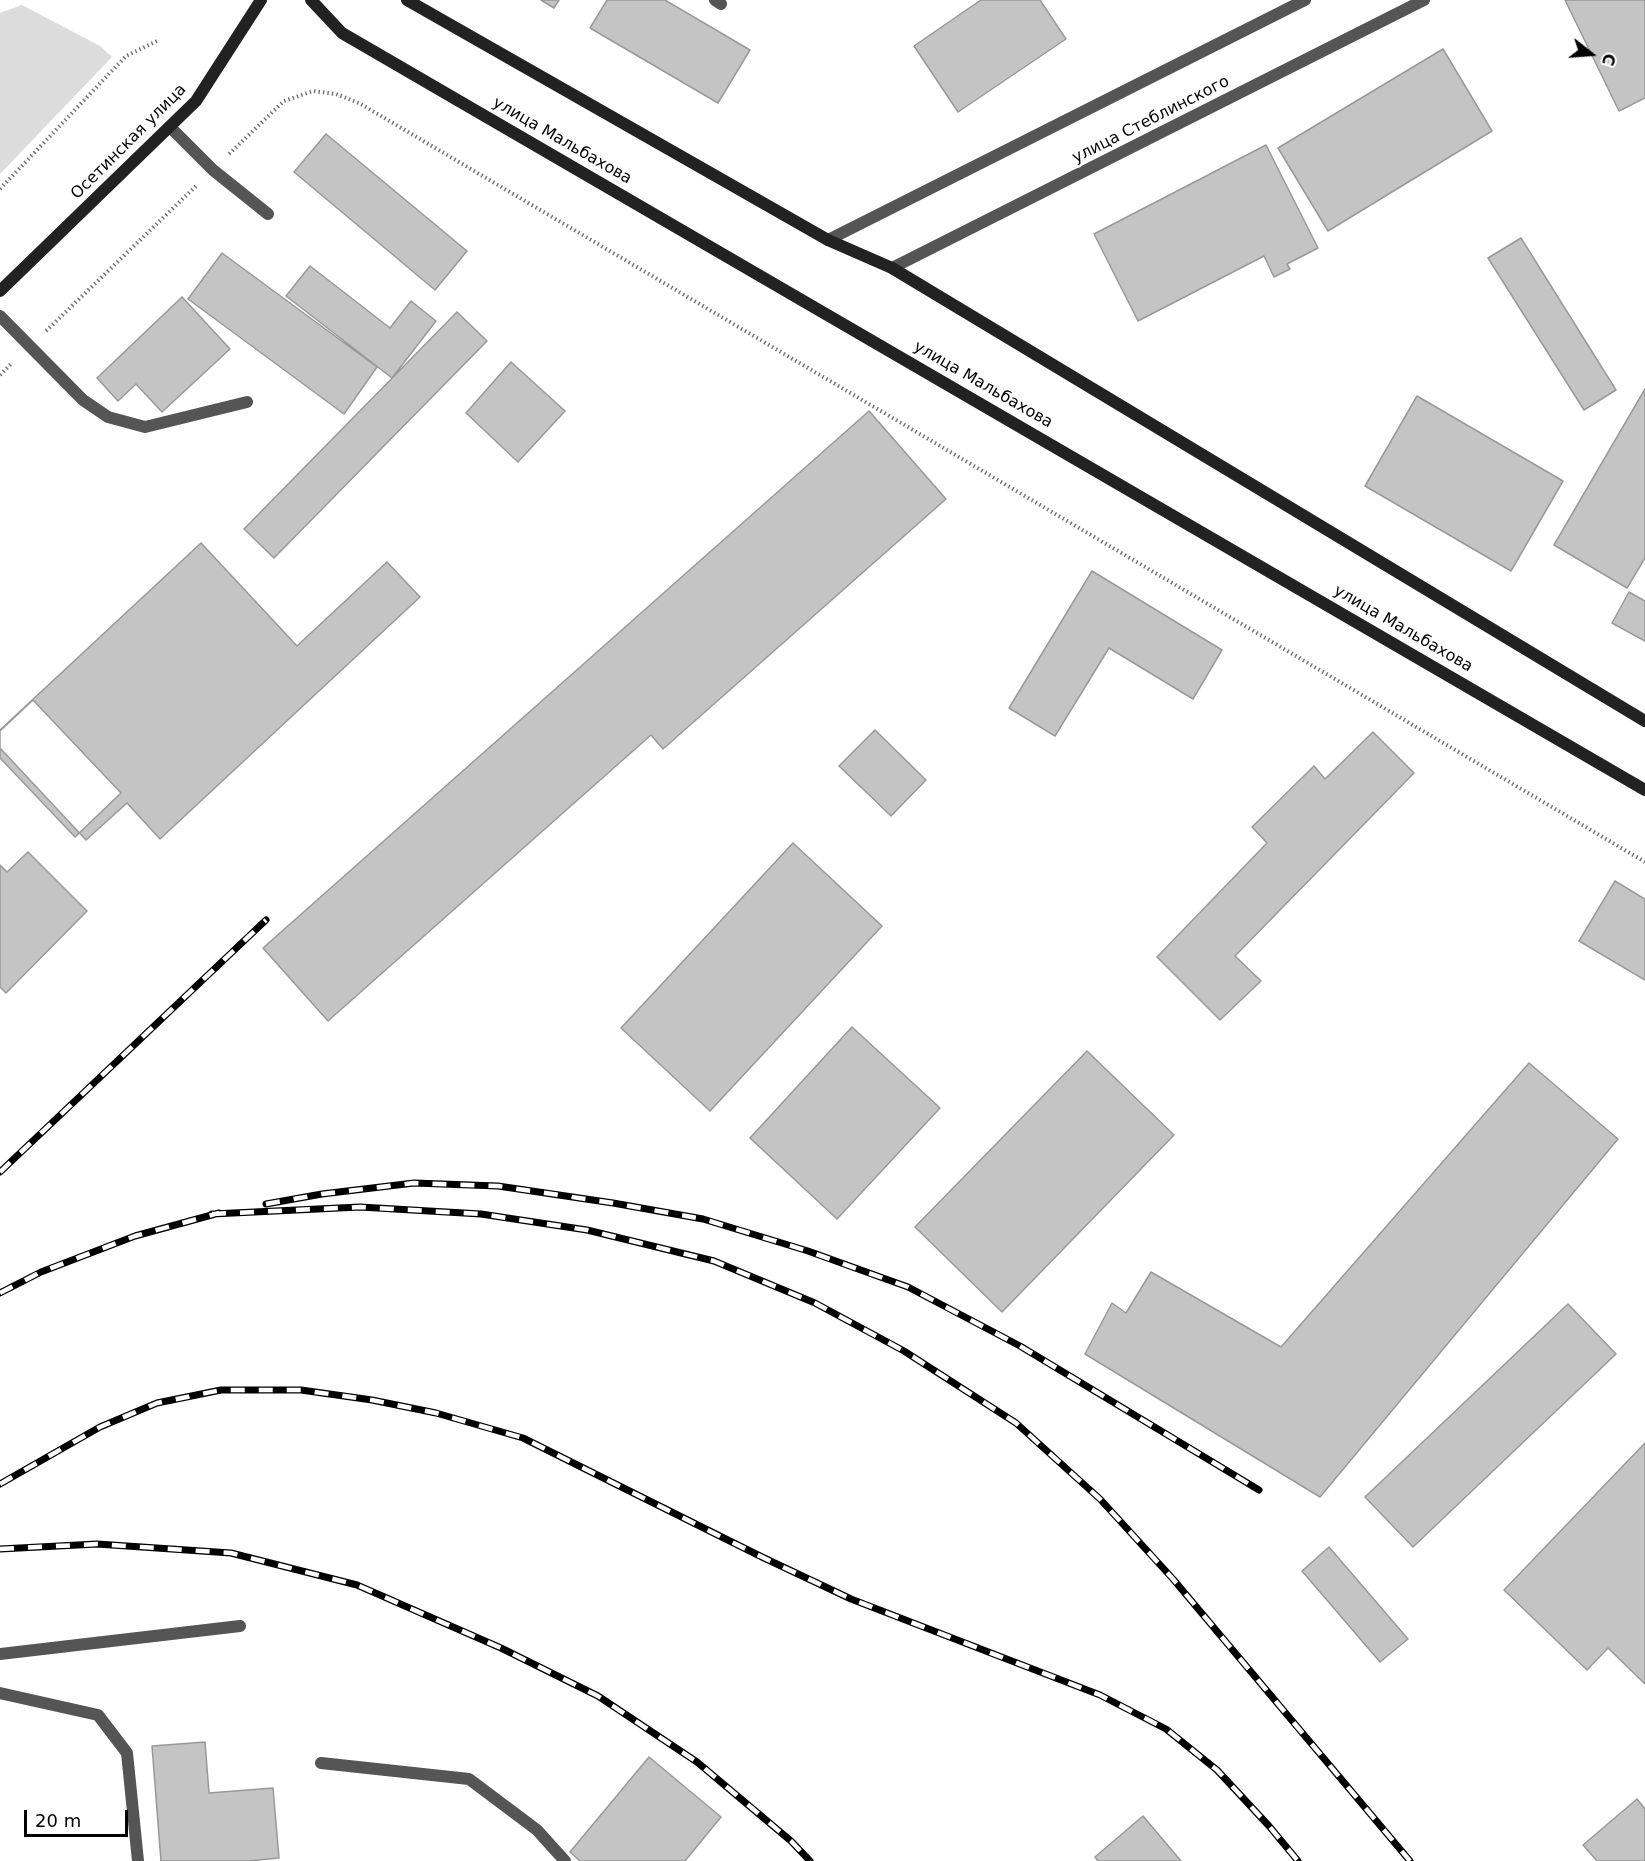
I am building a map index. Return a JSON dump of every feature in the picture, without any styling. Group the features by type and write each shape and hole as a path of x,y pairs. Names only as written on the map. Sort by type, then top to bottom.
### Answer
{"main road":[{"name":"Осетинская улица","path":"0,291 196,101 261,0"},
{"name":"улица Мальбахова","path":"311,0 342,33 1645,790"},
{"path":"407,0 828,240 892,268 1645,721"}],"street":[{"path":"828,240 1305,0"},
{"name":"улица Стеблинского","path":"892,268 1424,0"},
{"path":"170,127 213,170 268,214"},
{"path":"0,316 83,400 108,417 145,427 247,402"},
{"path":"0,1654 240,1626"},
{"path":"0,1693 98,1715 127,1753 138,1861"},
{"path":"321,1763 469,1779 537,1830 565,1861"}],"path":[{"path":"0,189 126,57 159,40"},
{"path":"0,375 284,101 313,91 336,93 359,103 1645,862"}],"shaded area":[{"path":"22,5 100,46 112,57 0,174 0,13"}],"building":[{"path":"541,0 559,0 554,8"},
{"path":"607,0 665,0 750,50 718,103 590,28"},
{"path":"981,0 1040,0 1066,39 958,112 914,46"},
{"path":"1565,0 1645,0 1645,98 1619,111"},
{"path":"1443,49 1492,131 1328,231 1278,148"},
{"path":"326,134 467,251 435,290 294,172"},
{"path":"1266,145 1318,248 1287,264 1290,269 1274,277 1264,256 1138,321 1094,234"},
{"path":"1521,238 1616,390 1584,410 1488,258"},
{"path":"222,253 377,367 344,414 188,299"},
{"path":"310,266 390,328 411,301 436,321 392,378 286,296"},
{"path":"182,297 230,349 162,412 136,384 118,401 97,378"},
{"path":"457,312 487,341 274,558 244,529"},
{"path":"511,362 565,411 518,462 466,413"},
{"path":"1645,389 1645,558 1627,588 1554,545"},
{"path":"1417,396 1563,481 1511,571 1365,486"},
{"path":"869,411 946,499 663,749 651,735 328,1021 263,948"},
{"path":"201,543 297,646 387,562 420,597 160,839 127,803 86,840 0,748 0,730"},
{"path":"1092,571 1222,650 1193,699 1109,648 1055,736 1009,708"},
{"path":"1629,592 1645,601 1645,641 1612,623"},
{"path":"33,700 121,793 75,837 0,758 0,731"},
{"path":"875,730 926,780 891,816 839,766"},
{"path":"1373,732 1414,773 1235,956 1261,981 1220,1020 1157,957 1267,843 1252,827 1314,766 1325,779"},
{"path":"793,843 882,926 710,1111 621,1028"},
{"path":"28,852 87,911 6,993 0,987 0,865 7,872"},
{"path":"1615,881 1645,899 1645,980 1579,941"},
{"path":"852,1027 940,1108 837,1219 750,1138"},
{"path":"1087,1051 1174,1135 1002,1312 915,1227"},
{"path":"1529,1063 1618,1139 1320,1497 1085,1354 1112,1303 1126,1313 1151,1272 1281,1347"},
{"path":"1568,1304 1616,1354 1413,1547 1365,1497"},
{"path":"1645,1443 1645,1684 1608,1648 1587,1670 1504,1590"},
{"path":"1329,1547 1408,1639 1380,1662 1302,1571"},
{"path":"205,1742 209,1793 273,1788 279,1858 248,1861 161,1861 152,1746"},
{"path":"649,1757 721,1817 685,1861 580,1861 570,1852"},
{"path":"1637,1799 1645,1809 1645,1861 1597,1861 1583,1845"},
{"path":"1143,1816 1181,1861 1098,1861 1095,1857"}],"railway":[{"path":"0,1172 266,920"},
{"path":"266,1204 322,1194 414,1183 498,1186 703,1219 808,1251 908,1287 1020,1346 1259,1490"},
{"path":"212,1214 360,1207 481,1214 587,1230 714,1261 815,1303 904,1351 1016,1423 1100,1499 1173,1579 1410,1861"},
{"path":"0,1293 41,1272 135,1236 219,1213"},
{"path":"0,1484 100,1427 157,1403 221,1390 301,1390 372,1400 436,1413 523,1438 851,1599 1100,1695 1166,1729 1217,1770 1298,1861"},
{"path":"0,1549 97,1544 231,1553 357,1585 501,1648 598,1696 697,1762 791,1841 810,1861"}]}
